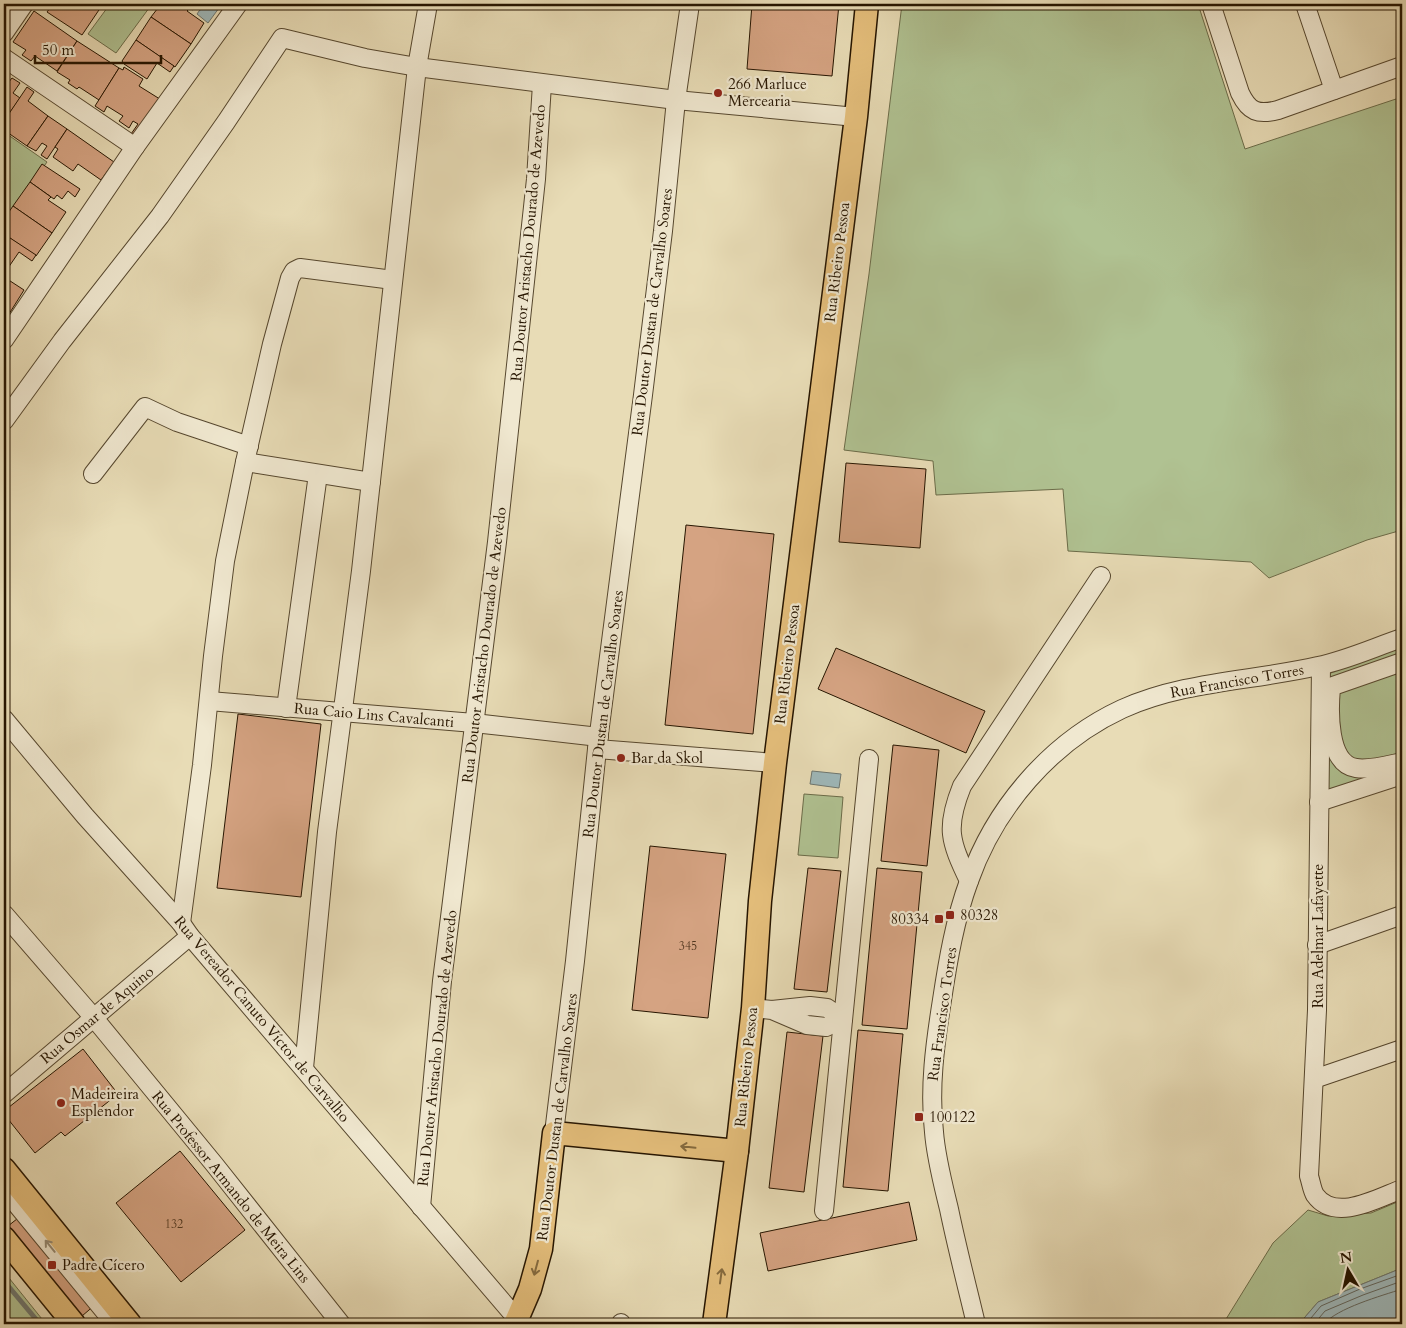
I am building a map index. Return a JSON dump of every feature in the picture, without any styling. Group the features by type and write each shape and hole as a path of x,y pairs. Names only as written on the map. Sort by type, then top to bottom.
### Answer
{"main road":[{"name":"Rua Ribeiro Pessoa","path":"714,1324 737,1152 762,1009 760,901 775,763 856,117 868,4"},
{"path":"554,1133 737,1152"},
{"name":"Rua Doutor Dustan de Carvalho Soares","path":"516,1322 530,1289 541,1249 554,1133"},
{"path":"4,1169 130,1324"},
{"path":"7,1248 74,1324"}],"street":[{"path":"4,33 24,4"},
{"path":"4,338 135,147 238,4"},
{"path":"304,1068 328,832 371,482 417,67 428,4"},
{"name":"Rua Doutor Dustan de Carvalho Soares","path":"554,1133 575,961 598,743 644,395 676,100 690,4"},
{"path":"1211,4 1240,93 1245,104 1254,111 1264,113 1402,66"},
{"path":"1305,4 1334,90"},
{"path":"4,421 62,341 160,216 282,38 357,56 417,67 676,100 856,117"},
{"path":"4,58 135,147"},
{"name":"Rua Doutor Aristacho Dourado de Azevedo","path":"421,1207 442,981 517,356 536,179 542,84"},
{"path":"186,930 212,656 226,561 247,454 272,344 290,278 294,271 300,268 394,280"},
{"path":"93,474 144,407 247,454 318,474 371,482"},
{"path":"286,708 318,474"},
{"path":"969,880 953,846 951,828 955,804 962,786 1101,576"},
{"name":"Rua Francisco Torres","path":"976,1324 940,1172 934,1134 931,1095 944,981 954,934 969,880 989,836 1019,790 1053,755 1088,728 1122,709 1168,693 1208,684 1321,666 1402,638"},
{"path":"1331,688 1402,662"},
{"path":"1321,666 1331,688 1332,736 1344,762 1350,766 1363,768 1402,762"},
{"name":"Rua Adelmar Lafayette","path":"1321,666 1317,1010 1309,1176 1314,1193 1322,1202 1332,1207 1347,1208 1402,1188"},
{"name":"Rua Caio Lins Cavalcanti","path":"209,701 474,723 598,743 775,763"},
{"name":"Rua Vereador Canuto Víctor de Carvalho","path":"4,719 84,816 186,930 304,1068 516,1322"},
{"path":"824,1211 869,759"},
{"path":"1319,802 1402,775"},
{"name":"Rua Professor Armando de Meira Lins","path":"4,914 94,1018 214,1164 341,1324"},
{"path":"1317,945 1402,916"},
{"name":"Rua Osmar de Aquino","path":"4,1094 94,1018 186,930"},
{"path":"762,1009 810,1006 828,1008 842,1019"},
{"path":"1314,1079 1402,1048"},
{"path":"4,1189 115,1324"},
{"path":"4,1225 84,1324"}],"green space":[{"path":"110,4 152,4 116,53 88,34"},
{"path":"902,4 1198,4 1245,149 1402,97 1402,530 1367,540 1269,578 1251,562 1068,551 1063,489 936,495 933,461 844,450 869,274"},
{"path":"4,132 47,162 4,222"},
{"path":"1402,645 1402,768 1327,793 1326,672"},
{"path":"804,794 843,797 838,858 798,855"},
{"path":"1402,1200 1402,1268 1318,1302 1299,1324 1223,1324 1273,1243 1308,1210 1328,1216 1371,1213"},
{"path":"5,1273 46,1324 4,1324"}],"water":[{"path":"204,4 213,4 219,8 208,23 197,14"},
{"path":"812,771 841,774 839,788 810,784"},
{"path":"1402,1268 1402,1324 1299,1324 1318,1302"}],"building":[{"path":"53,4 103,4 82,35 47,12"},
{"path":"161,4 184,4 190,8 187,11 204,23 191,44 151,17"},
{"path":"184,4 205,4 201,10 196,6 193,10"},
{"path":"752,4 839,4 832,76 747,69"},
{"path":"34,11 77,41 57,71 35,56 31,61 22,55 26,50 13,42"},
{"path":"151,17 191,44 175,67 136,40"},
{"path":"136,40 174,66 170,72 157,63 147,79 124,64 122,61"},
{"path":"77,41 119,68 99,100 79,87 77,89 68,83 70,80 57,72"},
{"path":"124,67 143,79 139,86 163,101 139,139 131,134 138,124 133,121 129,128 119,121 123,116 107,106 104,112 95,106 119,68 123,70"},
{"path":"12,78 20,83 13,93 20,98 4,121 4,88"},
{"path":"27,87 34,92 28,101 48,116 27,146 4,130 4,121"},
{"path":"48,116 67,129 47,159 41,155 47,146 42,143 36,151 27,146"},
{"path":"67,129 114,162 101,180 78,164 73,171 53,157 58,149 55,147"},
{"path":"42,164 80,189 75,197 68,191 62,199 57,195 54,199 30,182"},
{"path":"30,182 51,197 48,200 66,212 52,233 13,206"},
{"path":"13,206 52,233 36,256 4,234 4,219"},
{"path":"4,234 36,255 32,261 19,252 8,268 4,265"},
{"path":"4,277 24,290 4,322"},
{"path":"846,463 926,469 920,548 839,542"},
{"path":"686,525 774,534 753,734 665,725"},
{"path":"836,648 985,711 966,753 818,689"},
{"path":"238,714 321,724 301,897 217,888"},
{"path":"893,745 939,750 927,866 881,861"},
{"path":"650,846 726,854 708,1018 632,1010"},
{"path":"808,868 841,871 827,992 794,989"},
{"path":"877,868 922,872 907,1029 862,1025"},
{"path":"858,1030 903,1034 888,1191 843,1187"},
{"path":"787,1032 823,1036 804,1192 769,1188"},
{"name":"Madeireira Esplendor","path":"83,1049 118,1094 65,1136 61,1132 35,1153 4,1114 4,1111"},
{"path":"180,1151 245,1230 181,1282 116,1203"},
{"path":"909,1202 917,1240 768,1271 760,1233"},
{"name":"Padre Cícero","path":"22,1215 96,1304 82,1316 8,1226"}],"waterway":[{"path":"4,1281 40,1324"}],"place":[{"name":"266 Marluce Mercearia","path":"718,93"},
{"name":"Bar da Skol","path":"621,758"},
{"name":"80328","path":"950,915"},
{"name":"80334","path":"939,919"},
{"name":"Madeireira Esplendor","path":"61,1103"},
{"name":"100122","path":"919,1117"},
{"name":"Padre Cícero","path":"52,1265"}]}
